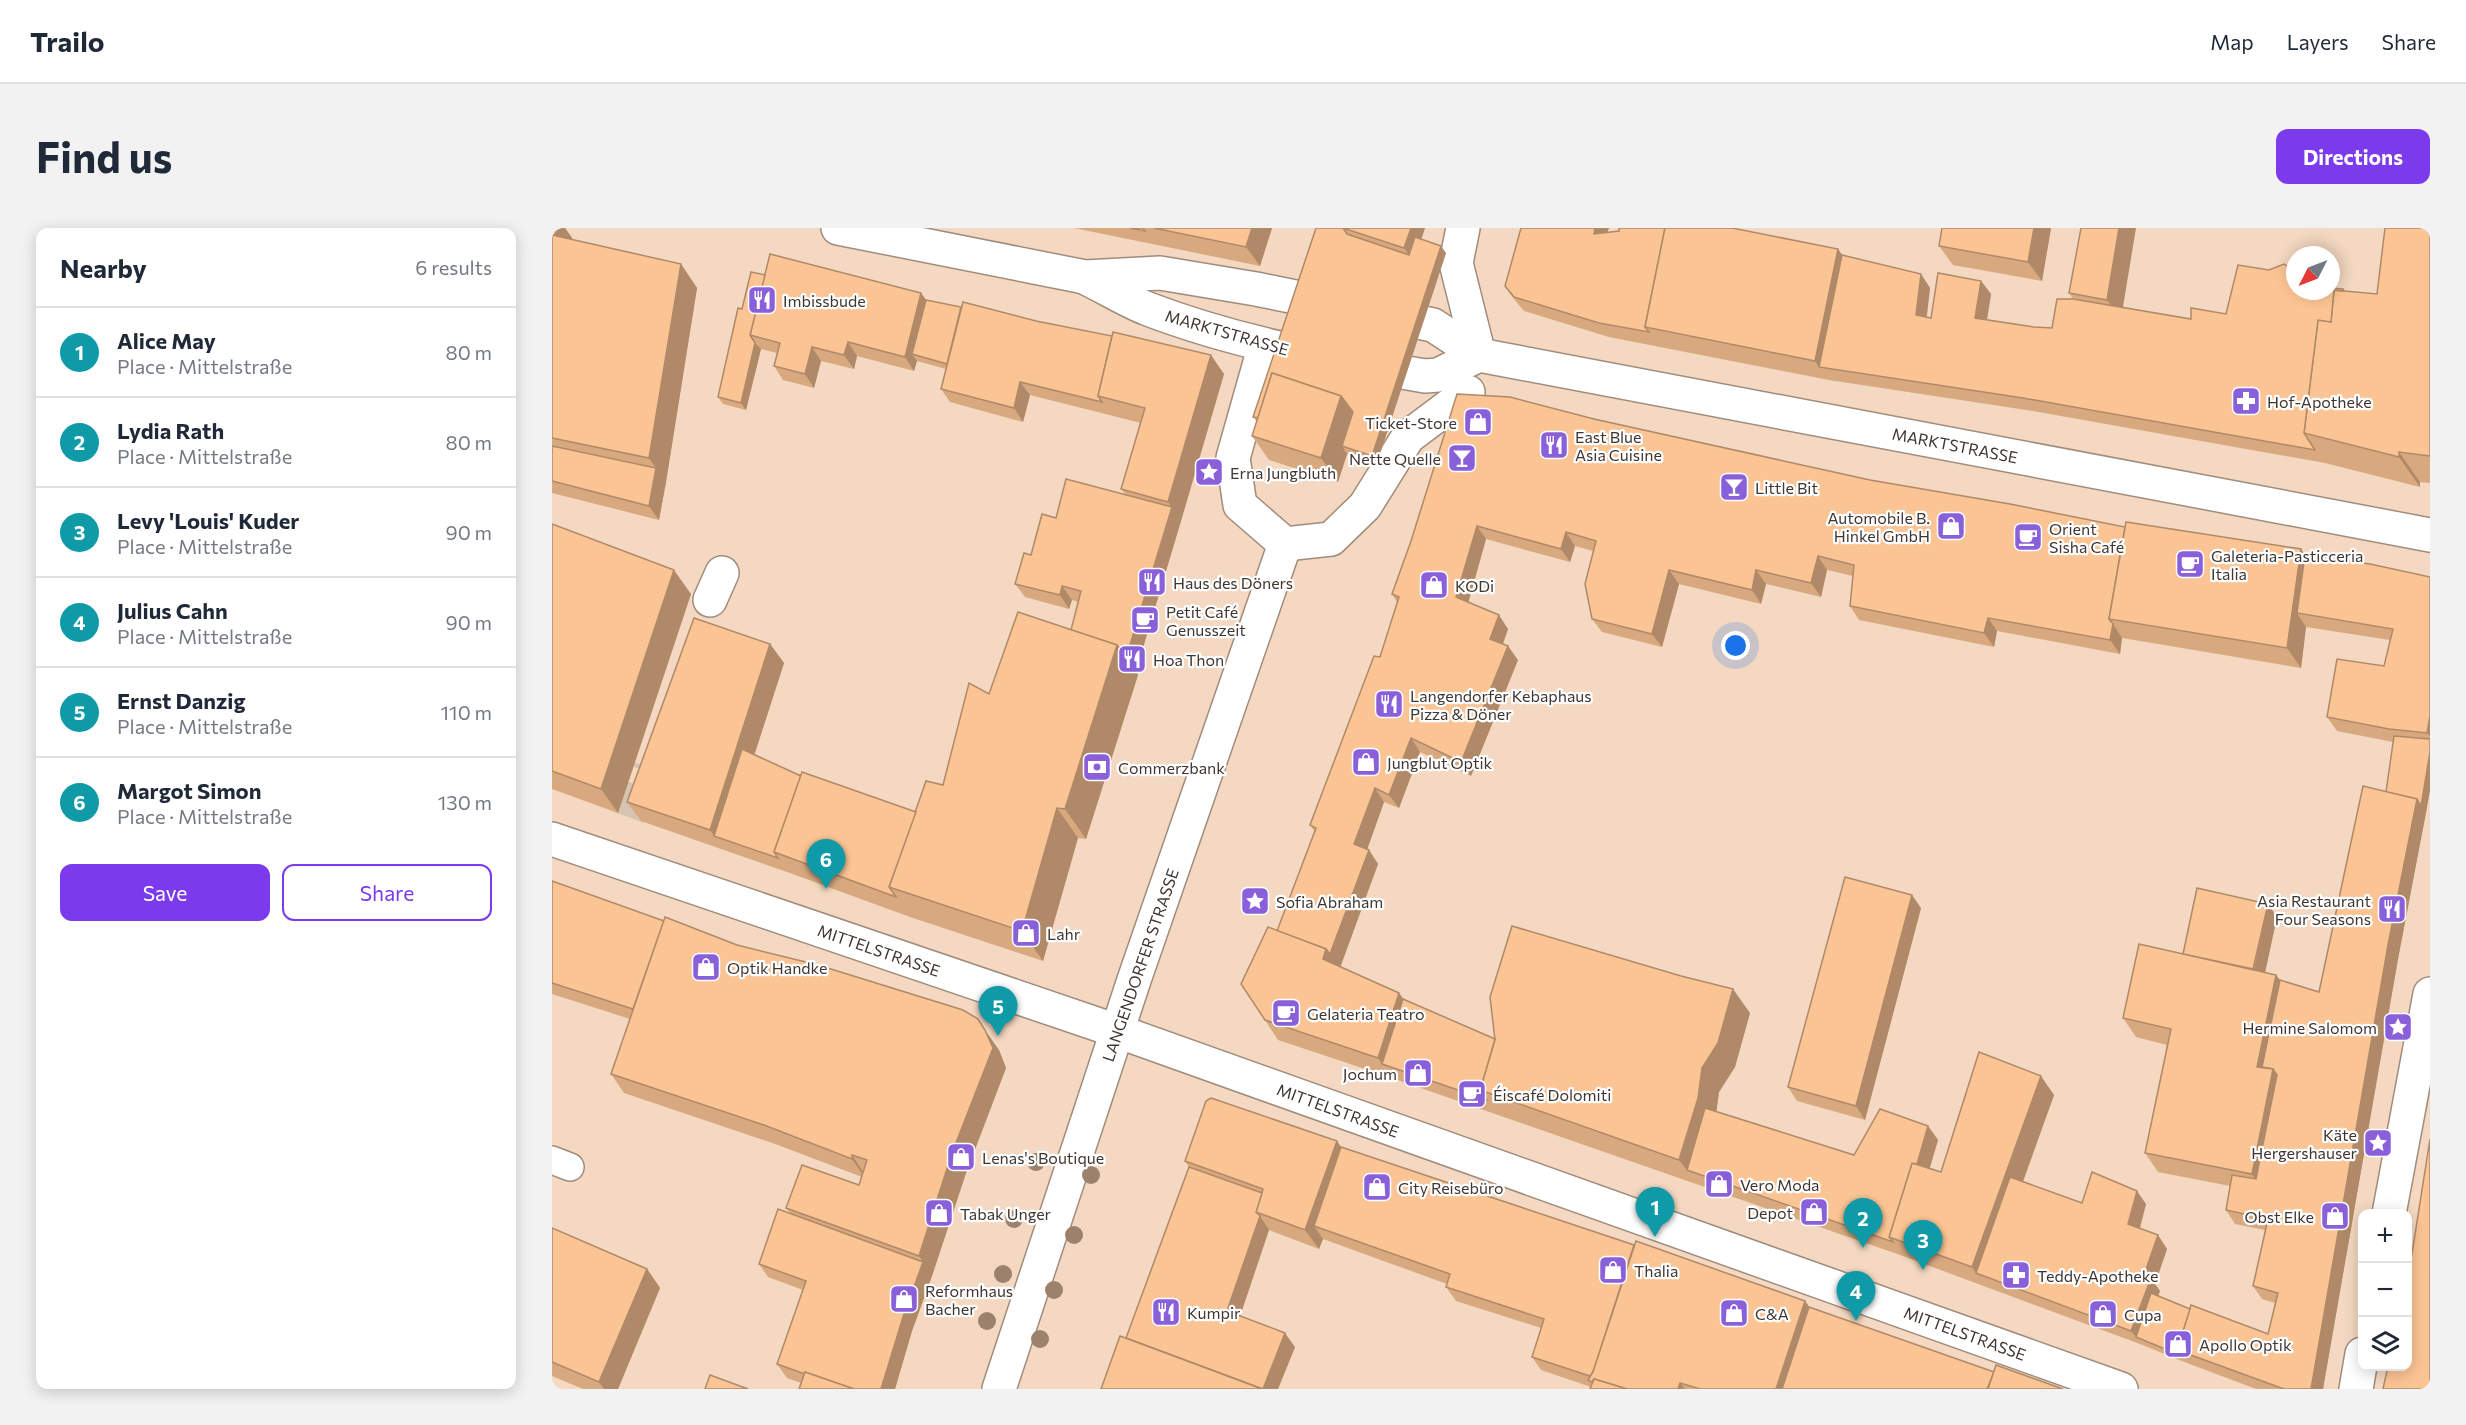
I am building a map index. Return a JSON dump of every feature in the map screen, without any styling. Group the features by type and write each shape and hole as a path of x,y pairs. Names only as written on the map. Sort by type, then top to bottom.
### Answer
{"street":[{"name":"MARKTSTRASSE","path":"838,228 1085,277 1160,273 1256,289 1433,325 1479,355 2430,535"},
{"path":"1463,228 1456,263 1479,355"},
{"name":"MARKTSTRASSE","path":"1085,277 1147,308 1219,333 1337,362 1425,376 1438,375 1479,355"},
{"path":"1261,359 1233,458 1240,505 1286,543 1330,539 1365,506 1408,437 1468,392"},
{"name":"LANGENDORFER STRASSE","path":"999,1389 1117,1031 1286,543"},
{"name":"MITTELSTRASSE","path":"552,839 1117,1031 2121,1389"},
{"path":"2390,1209 2430,994"},
{"path":"2356,1389 2359,1371"}],"shaded area":[{"path":"552,228 2430,228 2430,1389 552,1389"}],"building":[{"path":"552,228 556,228 555,235 552,235"},
{"path":"1154,228 1252,228 1246,247"},
{"path":"1316,228 1343,228 1347,234 1409,255 1415,237 1441,246 1372,456 1342,446 1353,412 1341,396 1272,373 1258,418 1253,417"},
{"path":"1343,228 1411,228 1404,248"},
{"path":"1521,228 1595,228 1594,234 1619,231 1619,228 1665,228 1645,327 1649,332 1599,323 1514,297 1505,286"},
{"path":"1665,228 1732,228 1838,249 1815,361 1645,327"},
{"path":"1942,228 2034,228 2028,262 1939,246"},
{"path":"2081,228 2119,228 2107,300 2069,293"},
{"path":"2385,228 2430,228 2430,456 2399,452 2399,457 2304,433 2318,320 2331,322 2333,300 2340,300 2340,291 2377,294"},
{"path":"552,235 681,264 649,458 552,438"},
{"path":"770,254 921,293 905,357 848,342 844,355 812,347 805,374 774,366 780,343 750,335"},
{"path":"1842,255 1921,274 1916,315 1931,318 1938,273 1981,281 1975,318 2034,327 2052,328 2057,299 2073,299 2191,319 2191,308 2226,314 2238,265 2269,270 2284,264 2286,265 2286,300 2333,300 2331,322 2318,320 2304,433 2315,450 2023,398 1819,367"},
{"path":"751,272 765,275 750,335 755,343 741,403 718,397 738,308 742,309"},
{"path":"926,300 961,307 947,364 912,354"},
{"path":"963,302 1036,321 1112,336 1098,396 1102,402 1020,382 1014,408 941,389"},
{"path":"1113,332 1211,355 1168,502 1121,489 1145,408 1098,396"},
{"path":"1272,373 1341,396 1321,458 1252,436"},
{"path":"1457,394 1510,397 1594,419 1870,480 2125,527 2109,619 2113,624 2110,640 1988,618 1984,633 1850,606 1854,565 1818,556 1811,583 1756,570 1752,590 1669,570 1652,634 1592,619 1585,584 1596,541 1566,532 1561,549 1477,526 1456,597 1499,615 1490,639 1508,646 1461,762 1411,738 1389,795 1375,788 1354,844 1369,850 1330,954 1326,949 1277,931 1316,828 1310,825 1374,656 1380,657 1399,597 1392,594"},
{"path":"552,446 656,468 649,506 552,481"},
{"path":"1066,479 1172,507 1126,658 1117,645 1071,630 1081,591 1062,586 1060,595 1015,584 1024,553 1031,555 1042,514 1056,518"},
{"path":"2126,522 2301,549 2287,648 2109,619"},
{"path":"552,524 674,570 601,789 552,771"},
{"path":"2305,555 2370,564 2430,577 2430,716 2427,733 2389,729 2327,717 2337,659 2384,666 2393,629 2297,613"},
{"path":"1018,612 1117,645 1065,809 1057,808 1022,931 889,887 926,781 943,785 969,683 989,694"},
{"path":"694,618 770,644 710,830 627,802"},
{"path":"2394,736 2430,739 2421,806 2417,799 2386,792"},
{"path":"742,749 801,776 774,852 778,858 714,836"},
{"path":"802,772 916,812 889,887 896,897 774,852"},
{"path":"2363,786 2417,799 2388,945 2311,1389 2284,1389 2177,1350 2191,1305 2268,1334 2278,1293 2253,1286 2268,1219 2226,1210 2232,1175 2256,1179 2277,1075 2273,1069 2262,1067 2280,980 2319,992"},
{"path":"1845,877 1912,895 1856,1106 1788,1087"},
{"path":"552,881 664,921 633,1009 552,983"},
{"path":"2197,888 2268,904 2253,969 2183,954"},
{"path":"665,917 737,945 818,965 963,1010 978,1019 993,1048 952,1153 919,1256 786,1208 802,1165 859,1185 867,1160 852,1155 852,1159 764,1125 611,1074"},
{"path":"1512,926 1733,989 1718,1043 1702,1068 1698,1098 1679,1160 1480,1090 1495,1040 1490,997"},
{"path":"1268,927 1326,949 1323,959 1399,993 1378,1058 1265,1020 1241,984"},
{"path":"2139,944 2276,975 2257,1067 2273,1069 2252,1174 2145,1153 2171,1029 2123,1018"},
{"path":"1403,999 1495,1039 1480,1090 1487,1100 1382,1064"},
{"path":"1979,1052 2041,1076 1972,1267 1889,1237 1912,1163 1941,1172"},
{"path":"1211,1098 1337,1141 1305,1230 1256,1212 1263,1189 1185,1161 1206,1101"},
{"path":"1705,1108 1854,1155 1880,1109 1928,1126 1917,1164 1912,1163 1889,1237 1893,1242 1687,1170"},
{"path":"2430,1139 2430,1389 2383,1389 2387,1371 2412,1371 2413,1247"},
{"path":"1341,1147 1634,1245 1590,1376 1532,1357 1544,1319 1446,1287 1450,1274 1314,1226"},
{"path":"1189,1167 1262,1193 1256,1212 1260,1216 1227,1311 1285,1333 1263,1389 1126,1338"},
{"path":"2092,1172 2137,1191 2128,1224 2158,1235 2144,1275 2151,1278 2131,1331 1976,1273 2010,1177 2082,1203"},
{"path":"778,1209 923,1262 881,1389 854,1389 777,1364 806,1281 759,1264"},
{"path":"552,1228 647,1269 599,1382 552,1362"},
{"path":"1636,1241 1805,1301 1776,1389 1700,1389 1680,1383 1678,1389 1627,1389 1594,1379 1592,1382 1588,1380 1593,1372"},
{"path":"2151,1293 2190,1309 2177,1350 2182,1356 2136,1337"},
{"path":"1809,1307 1994,1372 1987,1389 1782,1389"},
{"path":"1120,1336 1262,1389 1101,1389"},
{"path":"1996,1365 2063,1389 1988,1389"},
{"path":"805,1372 854,1389 799,1389"},
{"path":"710,1375 748,1389 705,1389"},
{"path":"1594,1379 1627,1389 1590,1389"}],"tunnel":[{"path":"628,817 647,767"}],"place":[{"name":"Imbissbude","path":"762,300"},
{"name":"Hof-Apotheke","path":"2246,401"},
{"name":"Ticket-Store","path":"1478,422"},
{"name":"East Blue Asia Cuisine","path":"1554,445"},
{"name":"Nette Quelle","path":"1462,458"},
{"name":"Erna Jungbluth","path":"1209,472"},
{"name":"Little Bit","path":"1734,487"},
{"name":"Automobile B. Hinkel GmbH","path":"1951,526"},
{"name":"Orient Sisha Café","path":"2028,537"},
{"name":"Galeteria-Pasticceria Italia","path":"2190,564"},
{"name":"Haus des Döners","path":"1152,582"},
{"name":"KODi","path":"1434,585"},
{"name":"Petit Café Genusszeit","path":"1145,620"},
{"name":"Hoa Thon","path":"1132,659"},
{"name":"Langendorfer Kebaphaus Pizza & Döner","path":"1389,704"},
{"name":"Jungblut Optik","path":"1366,762"},
{"name":"Commerzbank","path":"1097,767"},
{"name":"Margot Simon","path":"826,889"},
{"name":"Sofia Abraham","path":"1255,901"},
{"name":"Asia Restaurant Four Seasons","path":"2392,909"},
{"name":"Lahr","path":"1026,933"},
{"name":"Optik Handke","path":"706,967"},
{"name":"Gelateria Teatro","path":"1286,1013"},
{"name":"Hermine Salomom","path":"2398,1027"},
{"name":"Ernst Danzig","path":"998,1036"},
{"name":"Jochum","path":"1418,1073"},
{"name":"Éiscafé Dolomiti","path":"1472,1094"},
{"name":"Käte Hergershauser","path":"2378,1143"},
{"name":"Lenas's Boutique","path":"961,1157"},
{"name":"Vero Moda","path":"1719,1184"},
{"name":"City Reisebüro","path":"1377,1187"},
{"name":"Depot","path":"1814,1212"},
{"name":"Tabak Unger","path":"939,1213"},
{"name":"Obst Elke","path":"2335,1216"},
{"name":"Alice May","path":"1655,1237"},
{"name":"Lydia Rath","path":"1863,1248"},
{"name":"Thalia","path":"1613,1270"},
{"name":"Levy 'Louis' Kuder","path":"1923,1270"},
{"name":"Teddy-Apotheke","path":"2016,1275"},
{"name":"Reformhaus Bacher","path":"904,1299"},
{"name":"Kumpir","path":"1166,1312"},
{"name":"C&A","path":"1734,1313"},
{"name":"Cupa","path":"2103,1314"},
{"name":"Julius Cahn","path":"1856,1321"},
{"name":"Apollo Optik","path":"2178,1344"}]}
